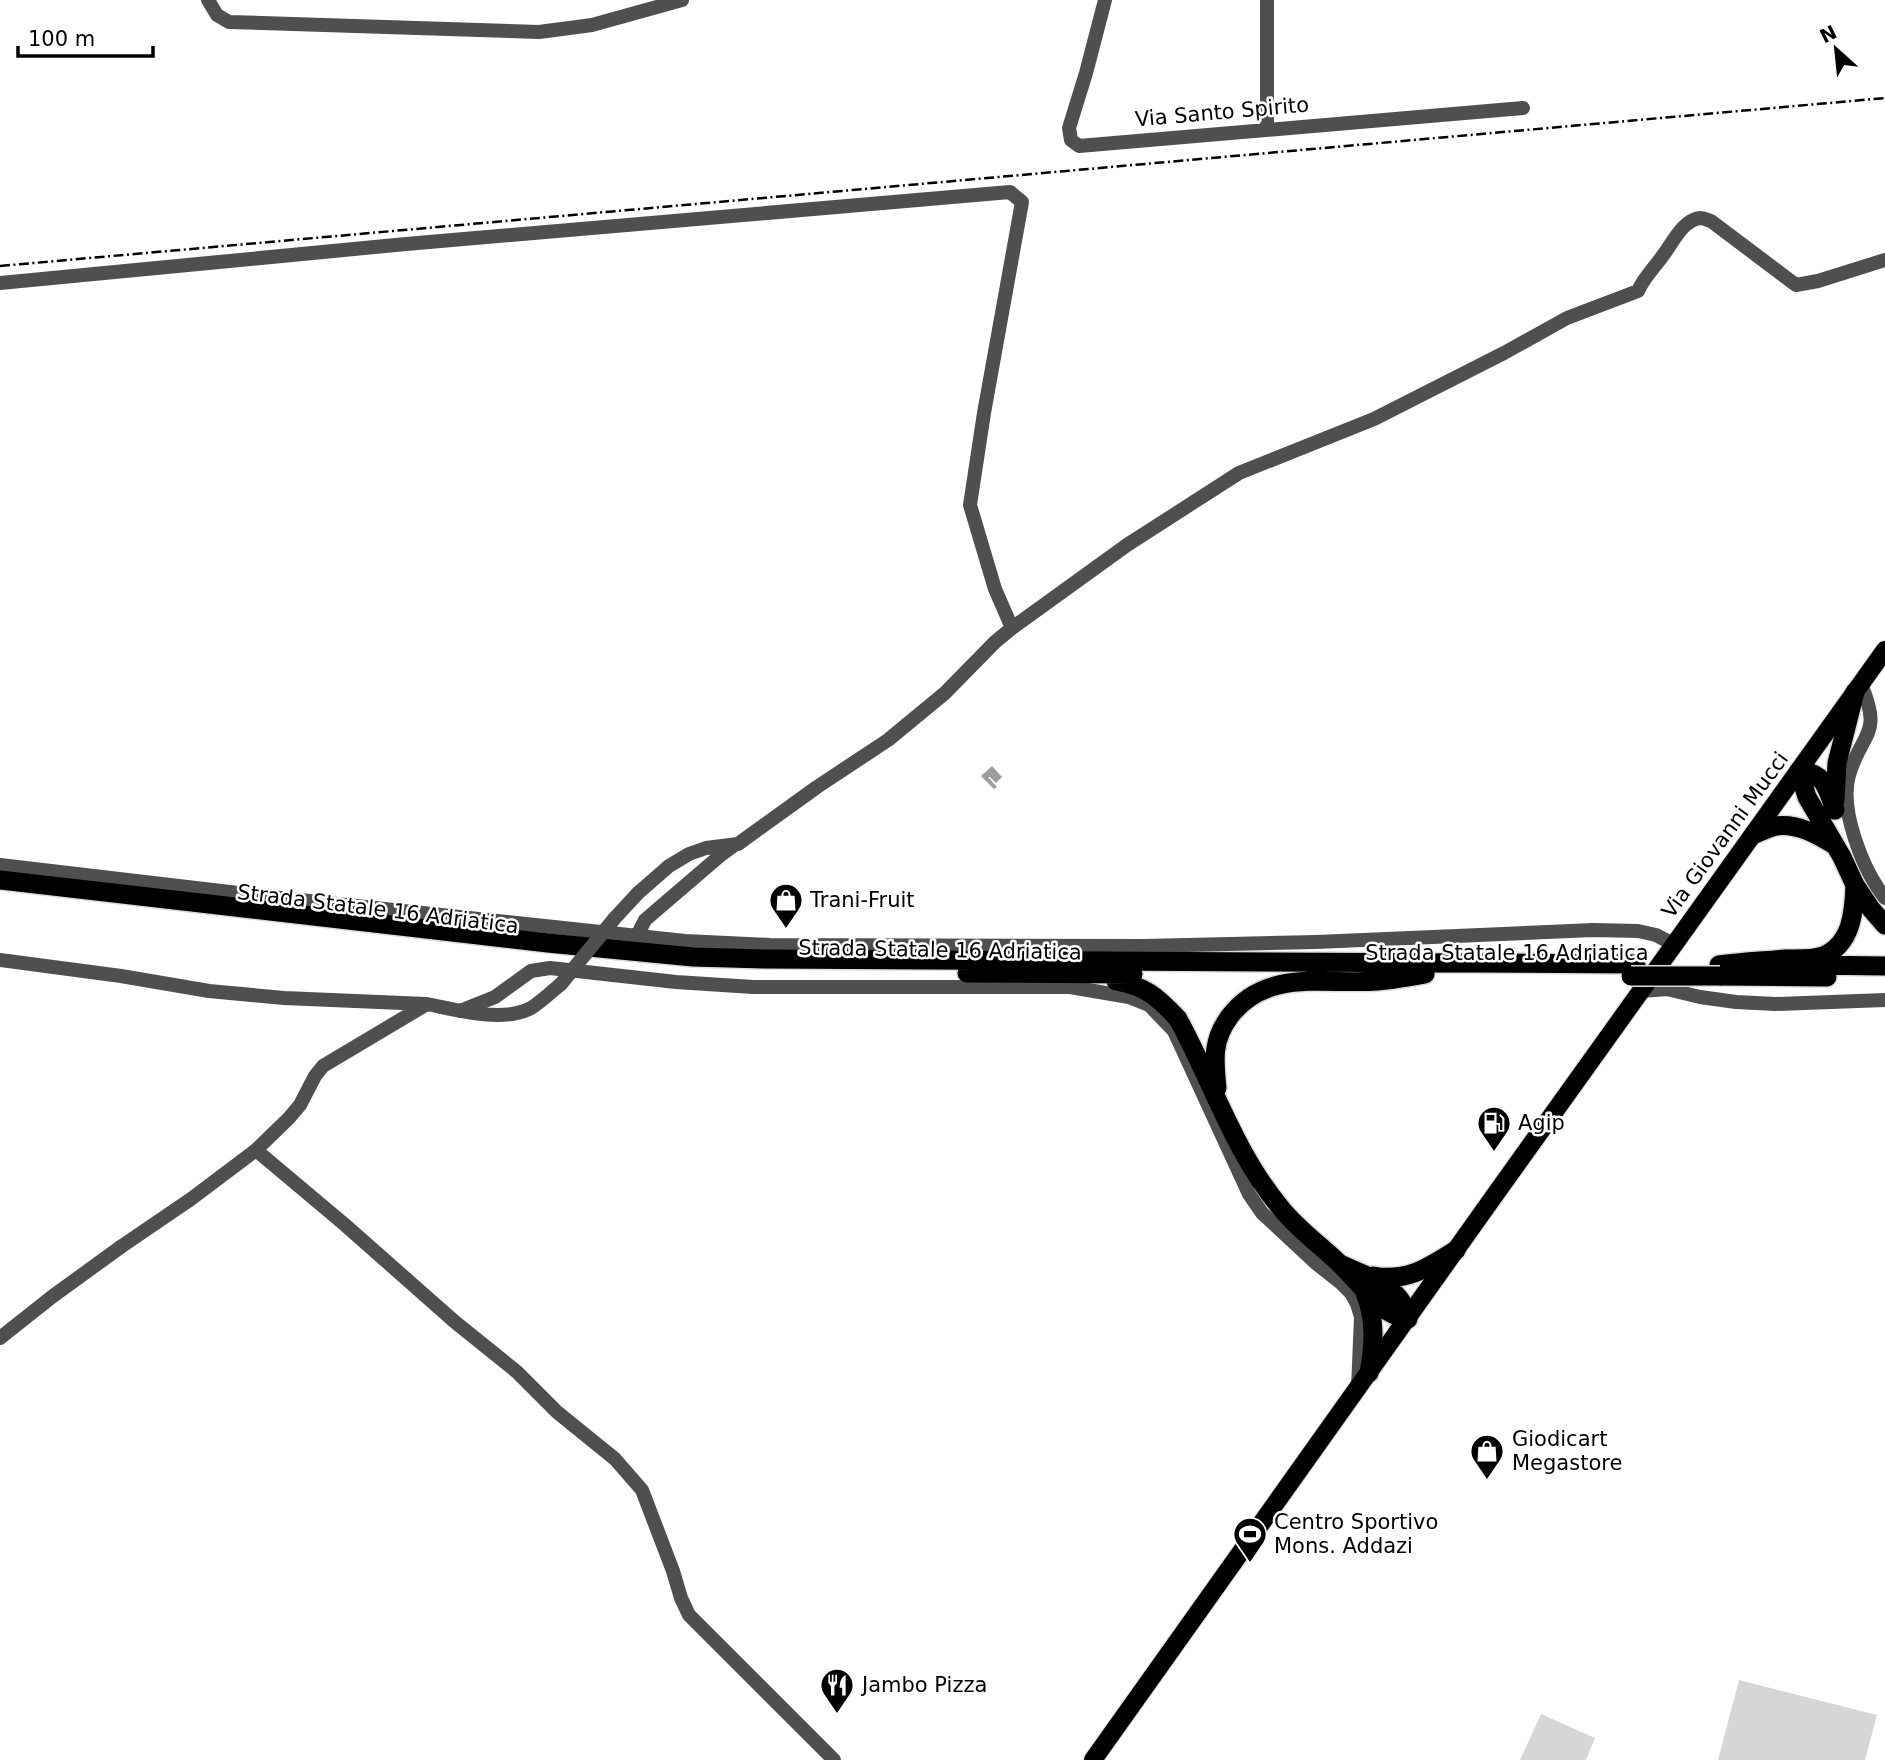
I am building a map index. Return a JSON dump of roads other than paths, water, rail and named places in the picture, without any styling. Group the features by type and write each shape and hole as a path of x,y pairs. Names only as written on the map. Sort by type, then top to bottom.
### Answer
{"highway":[{"path":"1839,852 1835,810 1837,763 1858,688"},
{"path":"1835,810 1824,782 1818,775 1810,771 1799,771 1807,797 1855,885 1885,925"},
{"path":"1754,834 1775,826 1793,826 1813,833 1839,852"},
{"name":"Strada Statale 16 Adriatica","path":"0,880 693,957 1636,977"},
{"path":"1719,971 1749,961 1815,958 1831,951 1846,936 1852,922 1855,885"},
{"name":"Strada Statale 16 Adriatica","path":"0,888 199,909 698,970 1636,977 1719,971 1885,966"},
{"name":"Strada Statale 16 Adriatica","path":"1719,971 1885,977"},
{"path":"1051,974 1135,985 1150,992 1165,1004 1178,1018 1257,1177 1280,1208 1299,1228 1364,1282 1391,1288 1399,1296 1408,1319"},
{"path":"1219,1102 1214,1057 1218,1039 1239,1004 1256,992 1276,984 1378,981 1425,974"},
{"path":"1364,1282 1398,1278 1424,1270 1456,1250"},
{"path":"1364,1282 1373,1323 1374,1348 1364,1381"}],"main road":[{"name":"Via Giovanni Mucci","path":"1093,1760 1456,1250 1636,977 1675,945 1885,650"}],"street":[{"path":"208,0 217,15 229,22 539,32 592,25 682,0"},
{"name":"Via Santo Spirito","path":"1105,0 1069,128 1071,141 1079,146 1523,108"},
{"path":"1266,129 1267,0"},
{"path":"0,283 392,245 1010,192 1022,202 970,505 995,589 1012,628"},
{"path":"637,936 645,920 722,854 888,740 945,693 1012,628 1127,545 1239,473 1374,419 1567,318 1638,291 1686,225 1699,218 1711,221 1796,285 1885,260"},
{"path":"1858,688 1871,714 1871,727 1848,779 1851,826 1875,885 1885,898"},
{"path":"0,960 209,991 284,998 427,1004 460,1011 509,1014 528,1010 561,984 638,892 679,860 706,848 737,844"},
{"path":"0,865 685,941 770,945 1144,946 1316,942 1593,930 1638,931 1656,935 1675,945"},
{"path":"460,1011 495,997 531,971 550,968 676,982 753,987 1070,987 1129,997 1149,1005 1174,1031 1249,1194 1262,1213 1351,1293 1361,1317 1364,1381"},
{"path":"1636,977 1667,989 1700,997 1749,1003 1885,1000"},
{"path":"0,1338 53,1296 256,1150 300,1105 323,1066 427,1004"},
{"path":"256,1150 517,1372 557,1412 615,1459 642,1490 689,1615 834,1760"}],"railway":[{"path":"0,266 1885,98"}],"place":[{"name":"Trani-Fruit","path":"786,930"},
{"name":"Agip","path":"1494,1153"},
{"name":"Giodicart Megastore","path":"1487,1481"},
{"name":"Centro Sportivo Mons. Addazi","path":"1250,1564"},
{"name":"Jambo Pizza","path":"837,1715"}]}
